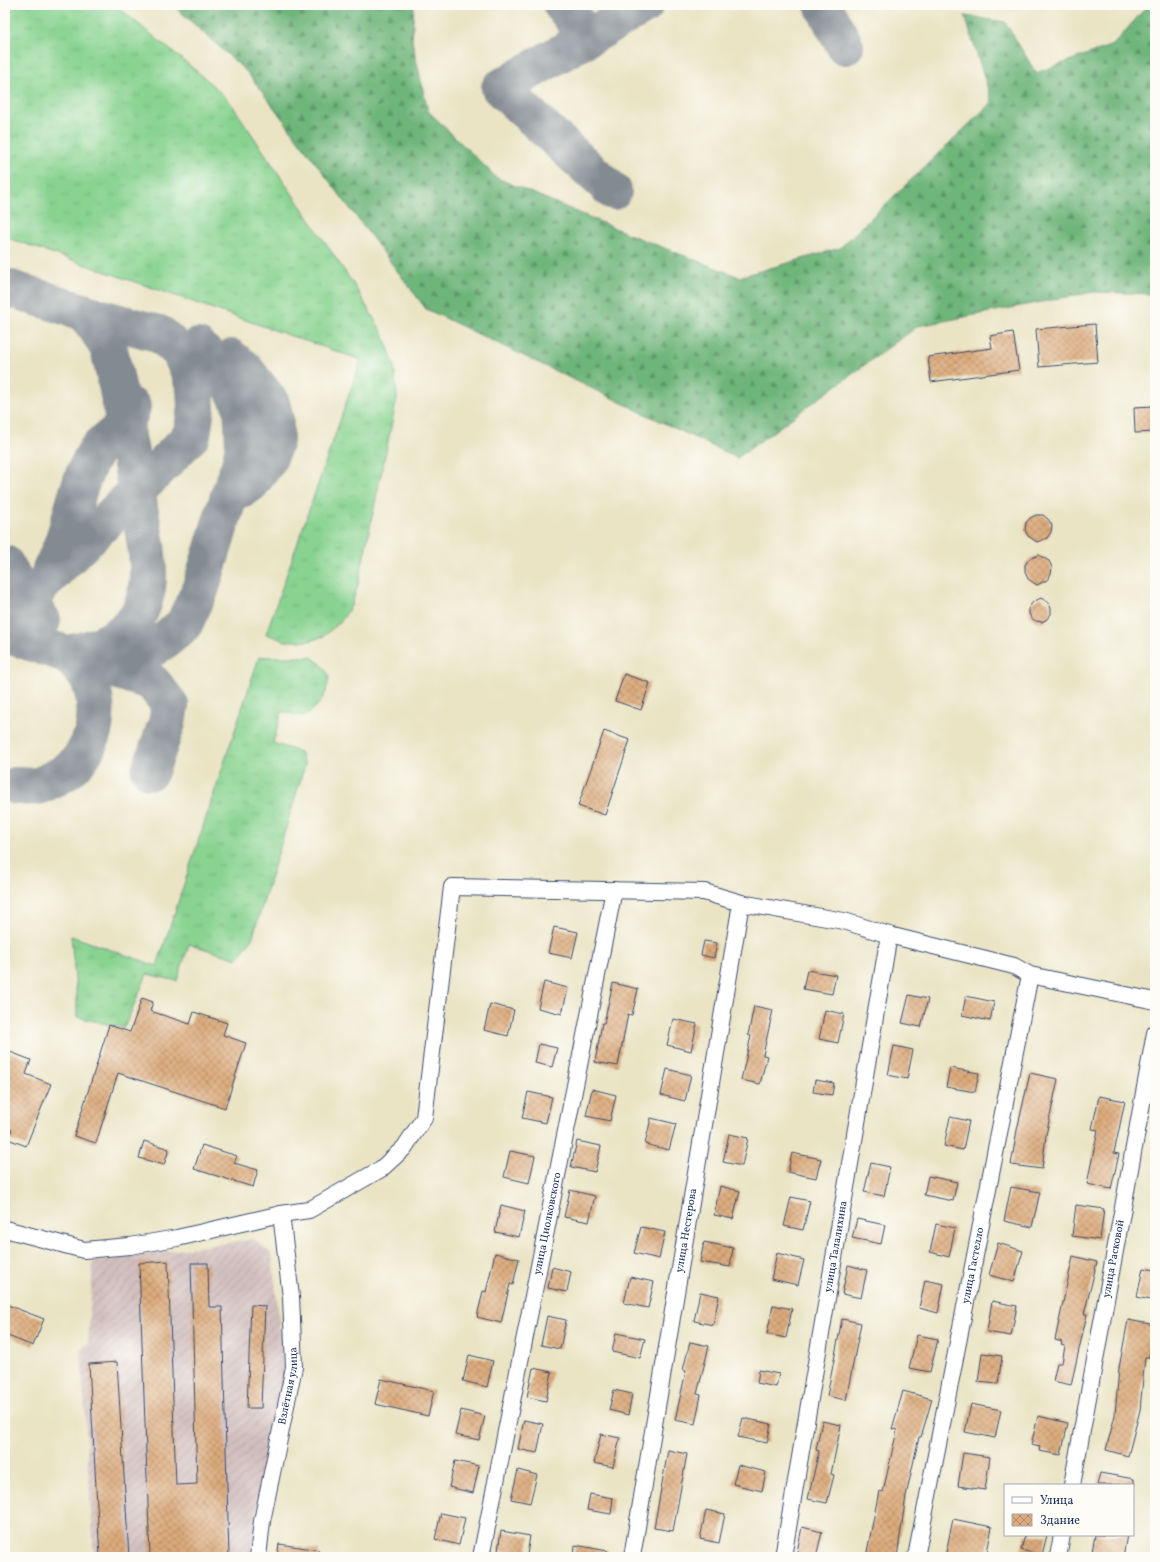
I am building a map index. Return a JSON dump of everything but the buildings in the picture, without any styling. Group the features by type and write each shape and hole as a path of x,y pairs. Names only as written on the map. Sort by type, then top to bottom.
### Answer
{"street":[{"path":"5,1229 84,1250 130,1246 177,1238 281,1214 309,1210 381,1169 404,1148 424,1118 452,887 704,892 741,903 844,920 890,935 1014,966 1030,975 1155,1001"},
{"name":"улица Циолковского","path":"481,1557 614,890"},
{"name":"улица Нестерова","path":"632,1557 741,903"},
{"name":"улица Талалихина","path":"783,1557 890,935"},
{"name":"улица Гастелло","path":"916,1557 1030,975"},
{"name":"улица Расковой","path":"1072,1484 1155,1033"},
{"name":"Взлётная улица","path":"258,1557 262,1521 294,1367 291,1297 281,1214"},
{"path":"1058,1557 1062,1536"}],"shaded area":[{"path":"254,1239 272,1255 285,1372 255,1524 252,1557 94,1557 81,1350 88,1343 93,1262"}],"green space":[{"path":"5,5 115,5 205,78 230,102 354,285 383,334 394,364 397,398 358,585 351,606 341,621 324,636 309,641 285,641 266,634 361,360 5,237"},
{"path":"173,5 414,5 412,41 428,111 497,178 631,235 739,277 840,248 992,102 965,16 1005,22 1036,73 1113,45 1148,5 1155,5 1155,294 1093,292 918,326 737,458 426,309 247,72"},
{"path":"259,657 311,657 320,663 329,675 325,695 319,704 309,712 303,716 282,712 273,743 300,752 305,765 252,939 237,959 189,944 177,981 147,974 124,1028 77,1017 77,1000 71,936 157,966"}],"taxiway":[{"path":"562,5 588,37"},
{"path":"613,191 500,88 645,5"},
{"path":"823,5 845,46"},
{"path":"5,287 102,318 108,322"},
{"path":"16,786 37,786 46,783 64,773 76,763 84,752 90,740 94,726 94,697 90,682 83,671 67,654 95,647 113,639 129,627 138,615 143,604 148,581 148,559 133,467 109,349 97,329 85,314"},
{"path":"5,613 27,601 57,569 192,435 196,408 195,389 189,371 180,352 160,334 102,318"},
{"path":"88,657 105,659 150,650 168,638 184,624 200,590 240,465 244,446 242,407 223,370 198,347"},
{"path":"230,495 250,484 268,460 275,441 275,419 271,403 243,367 231,358"},
{"path":"51,569 64,540 77,494 88,465 99,447 123,426 132,407"},
{"path":"5,564 27,601 42,620"},
{"path":"5,634 152,682 170,705 167,723 150,771"}]}
